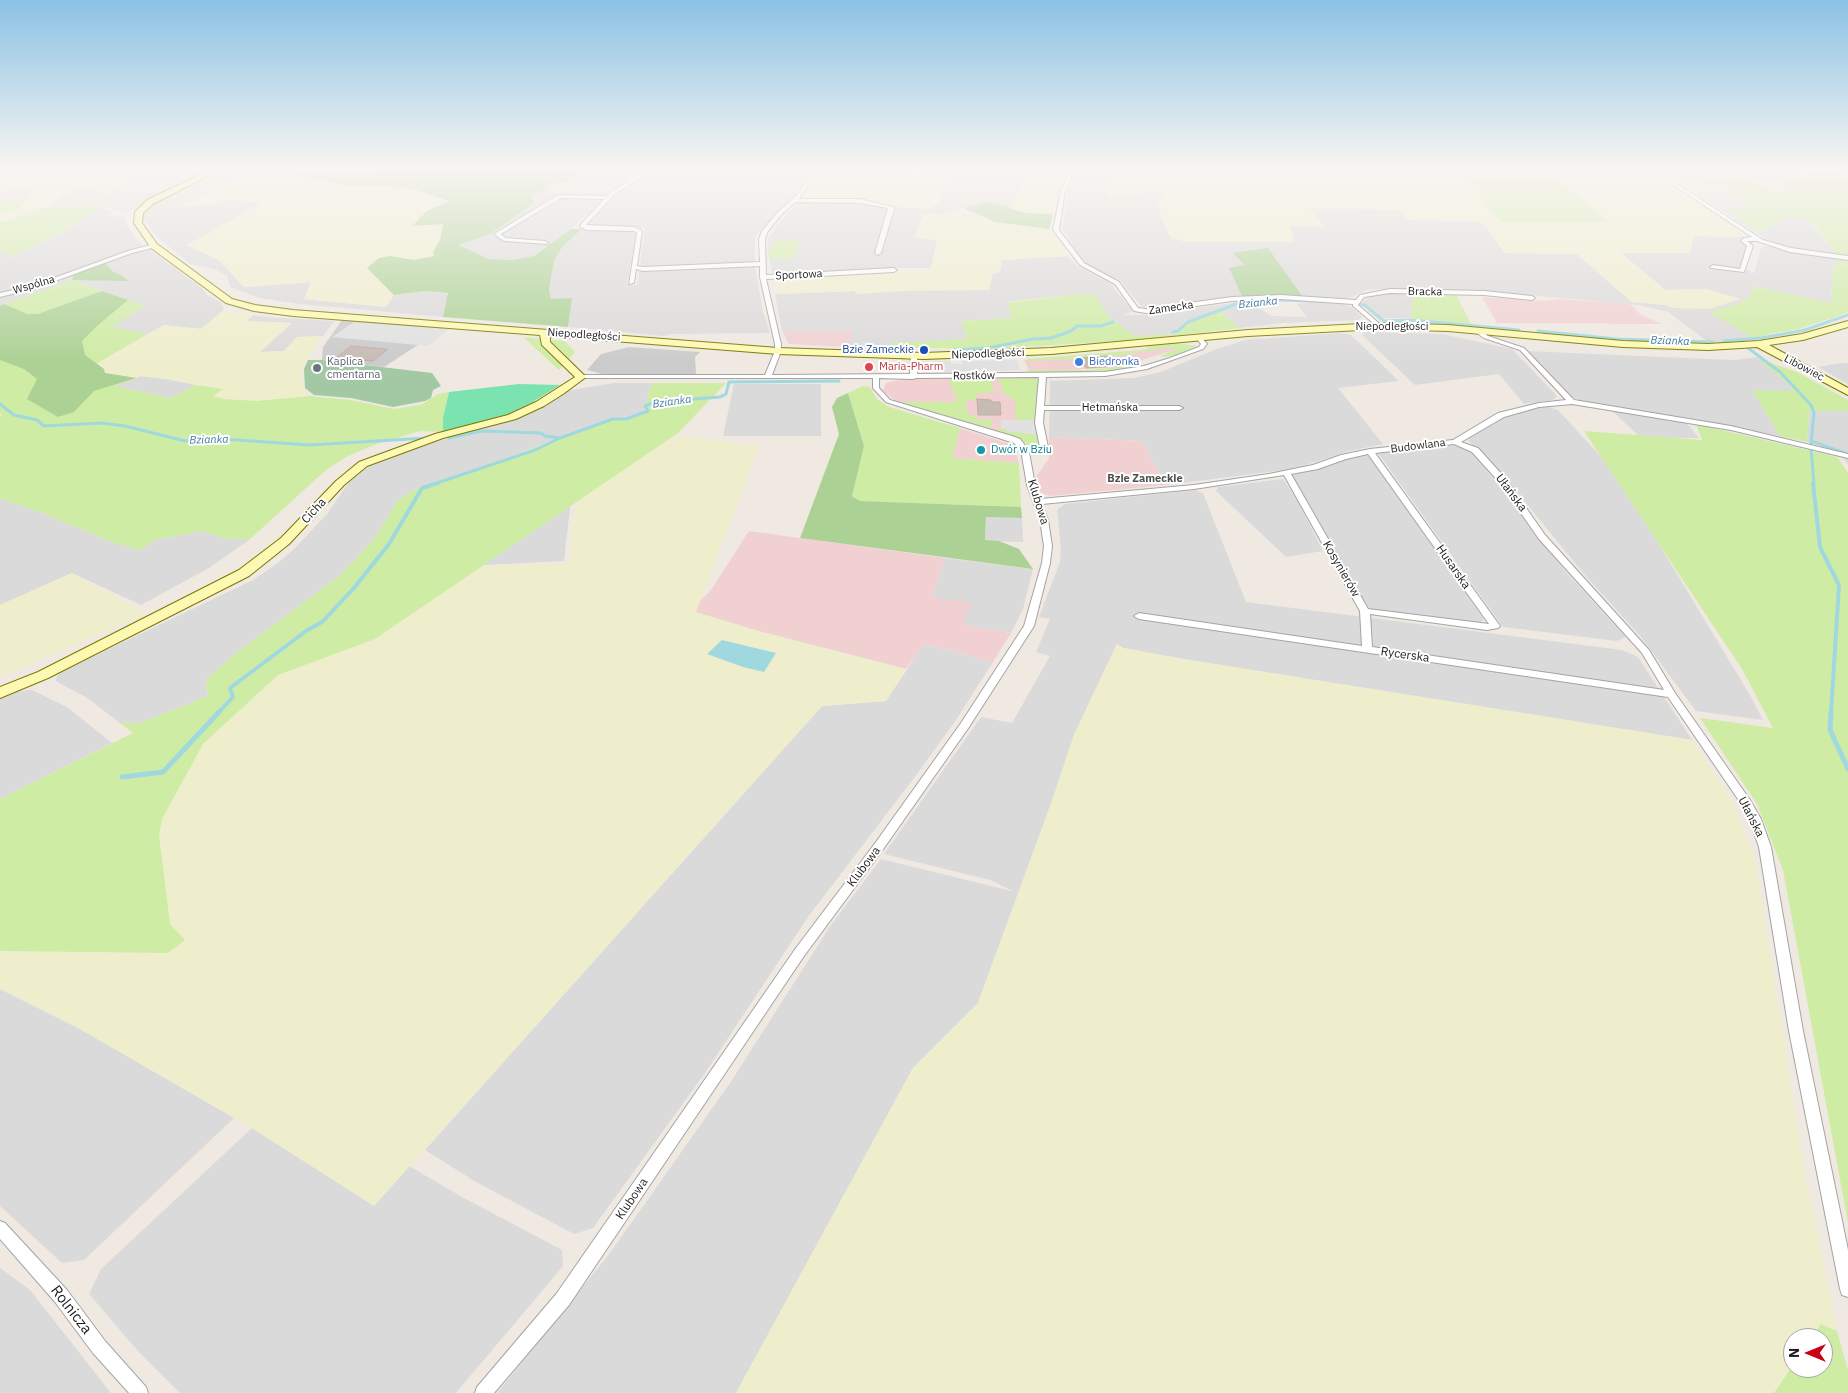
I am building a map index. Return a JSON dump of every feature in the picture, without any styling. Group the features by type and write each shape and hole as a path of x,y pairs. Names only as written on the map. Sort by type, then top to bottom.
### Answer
{"street":[{"name":"Niepodległości","path":"146,234 154,246 223,297 243,306 293,313 778,351 914,356 1051,351 1285,330 1379,326 1476,330 1642,345 1708,346 1759,344 1803,337 1848,324"},
{"path":"497,234 504,239 545,243"},
{"path":"632,283 640,234"},
{"name":"Sportowa","path":"764,234 762,239 763,277 778,351"},
{"path":"878,253 883,234"},
{"name":"Zamecka","path":"1059,234 1082,264 1117,283 1136,310 1146,311 1232,299 1281,297 1356,302"},
{"path":"1750,234 1758,239 1790,250 1848,258"},
{"path":"1713,267 1742,271 1750,246 1744,241 1746,239 1758,239"},
{"name":"Wspólna","path":"0,294 34,287 130,252 154,246"},
{"path":"634,267 643,269 762,264"},
{"name":"Sportowa","path":"763,277 894,270"},
{"name":"Bracka","path":"1356,302 1362,296 1390,291 1484,293 1532,298"},
{"path":"1356,302 1355,305 1379,326"},
{"path":"1476,330 1486,338 1522,349 1572,402"},
{"path":"545,332 545,343 581,376"},
{"name":"Rostków","path":"581,376 913,377 1104,374 1145,368 1201,348 1204,344 1199,338"},
{"name":"Libowiec","path":"1759,344 1848,392"},
{"path":"768,377 778,351"},
{"path":"913,377 914,356"},
{"path":"876,377 876,388 888,401 1009,438 1022,445 1025,450 1044,449 1039,423 1043,375"},
{"name":"Cicha","path":"0,693 44,675 244,573 284,542 340,483 363,464 439,436 512,417 540,404 581,376"},
{"name":"Budowlana","path":"1038,502 1194,487 1286,473 1315,467 1344,457 1370,451 1455,442 1501,415 1539,405 1572,402 1731,428 1848,456"},
{"name":"Hetmańska","path":"1041,408 1179,408"},
{"name":"Ułańska","path":"1455,442 1475,450 1503,481 1542,537 1646,652 1671,694 1746,804 1754,819 1765,847 1796,1031 1848,1289"},
{"name":"Klubowa","path":"483,1393 563,1299 800,952 880,845 965,725 1029,626 1046,563 1048,546 1044,520 1030,478 1025,450"},
{"name":"Husarska","path":"1370,451 1395,483 1495,626 1487,628 1426,620"},
{"name":"Kosynierów","path":"1286,473 1364,611 1426,620"},
{"path":"1364,611 1367,650"},
{"name":"Rycerska","path":"1139,616 1671,694"},
{"name":"Rolnicza","path":"0,1228 61,1296 100,1347 140,1393"}],"shaded area":[{"path":"58,234 133,234 142,246 202,288 207,295 221,302 224,310 201,329 164,325 148,334 111,327 145,306 72,280 0,306 0,248 12,257"},
{"path":"207,234 187,245 219,260 244,287 312,282 304,299 386,307 394,295 425,291 449,294 443,317 300,304 259,298 230,287 227,276 217,270 190,264 155,235"},
{"path":"490,234 564,234 534,256 513,260 489,259 458,245"},
{"path":"576,234 636,234 627,285 637,285 639,272 644,270 750,265 755,267 763,312 770,333 670,334 664,336 568,327 572,299 551,299 549,289 554,261 562,247"},
{"path":"644,234 757,234 755,239 755,260 749,262 644,267 640,265"},
{"path":"771,234 917,234 916,238 937,240 931,268 891,268 779,275 772,273 769,259 795,258 772,248 768,249 768,239"},
{"path":"1065,234 1169,234 1186,242 1294,242 1292,234 1491,234 1505,253 1577,254 1632,302 1666,305 1673,308 1707,289 1665,290 1620,252 1689,253 1694,236 1749,237 1754,243 1749,245 1741,267 1754,273 1761,248 1764,246 1837,259 1833,271 1831,303 1754,286 1749,297 1735,305 1710,312 1756,339 1711,344 1668,312 1638,305 1482,291 1381,289 1366,290 1343,299 1262,295 1149,308 1141,306 1120,281 1090,266 1081,258"},
{"path":"1758,234 1820,234 1837,255 1789,248 1770,242"},
{"path":"1067,256 1079,267 1110,283 1133,312 1123,315 1143,315 1247,301 1272,316 1307,317 1297,304 1315,302 1344,304 1351,307 1362,317 1359,320 1283,323 1240,328 1217,310 1187,322 1173,334 1135,336 1077,294 1008,302 1013,318 961,321 967,339 890,343 890,348 850,347 851,330 825,332 782,331 775,294 855,291 856,294 901,291 1000,272 1002,260"},
{"path":"1413,293 1411,318 1374,316 1362,304 1369,296 1376,294"},
{"path":"1482,297 1546,301 1558,299 1630,304 1641,315 1662,324 1497,323"},
{"path":"253,315 334,321 323,336 297,337 284,351 259,352 291,323 246,321"},
{"path":"342,320 444,328 384,367 322,360 323,347"},
{"path":"354,322 449,329 428,346 332,337"},
{"path":"852,330 850,347 789,344 782,331 825,332"},
{"path":"1365,332 1442,334 1512,349 1557,396 1553,400 1524,404 1499,374 1415,385 1362,335"},
{"path":"1341,333 1351,335 1399,381 1338,388 1383,444 1345,452 1300,467 1166,485 1142,441 1049,437 1050,381 1134,378 1161,372 1214,350 1245,340"},
{"path":"629,347 700,352 695,357 696,374 624,377 587,370 601,354"},
{"path":"1173,347 1177,349 1120,367 1038,372 1029,370 1024,360"},
{"path":"1528,351 1735,360 1757,357 1791,386 1793,392 1753,391 1780,436 1682,417 1699,438 1641,438 1607,406 1589,404 1572,397"},
{"path":"1017,360 1020,370 934,372 933,369 927,369 926,365 932,364 932,361 950,361 951,364 963,364 962,361"},
{"path":"1841,363 1848,363 1848,384 1818,367"},
{"path":"141,376 196,385 171,398 114,386"},
{"path":"907,378 1036,378 1030,447 1020,439 1012,436 897,402 883,391 886,383"},
{"path":"614,383 652,383 644,412 629,418 613,419 451,478 420,486 399,500 375,538 339,576 244,647 206,679 208,696 140,723 120,723 86,697 55,681 59,673 253,580 278,563 327,514 349,482 368,467 403,452 518,419 544,406 565,391"},
{"path":"734,384 821,384 821,436 723,436"},
{"path":"1539,406 1558,410 1616,473 1750,695 1763,720 1696,711 1641,637 1584,574 1512,486 1468,440 1469,437 1498,420"},
{"path":"1809,411 1848,411 1848,465 1839,451 1807,442"},
{"path":"1001,420 1037,420 1039,435 1001,429"},
{"path":"960,428 1013,445 1019,463 951,458"},
{"path":"1049,437 1142,441 1166,485 1050,496 1041,493 1036,477 1049,458"},
{"path":"1449,445 1460,447 1475,455 1566,572 1626,637 1617,641 1503,627 1378,453"},
{"path":"1364,455 1370,456 1484,619 1479,624 1369,610 1292,474"},
{"path":"1283,479 1297,500 1323,551 1286,557 1216,491 1218,487"},
{"path":"1195,490 1203,493 1246,602 1622,650 1638,657 1692,740 1183,659 1123,648 1117,644 1074,735 978,1003 913,1068 736,1393 497,1393 610,1253 730,1083 831,925 881,859 1015,892 990,880 884,854 981,717 1012,723 1050,656 1036,652 1050,619 1039,617 1060,562 1061,550 1057,510 1065,504"},
{"path":"0,498 38,511 114,543 155,540 203,531 224,538 249,540 209,568 141,605 72,573 0,605"},
{"path":"571,500 564,561 464,566"},
{"path":"986,517 1022,518 1023,542 985,541"},
{"path":"749,531 945,558 932,597 972,603 963,625 1011,633 993,662 925,644 906,669 688,613 711,590"},
{"path":"945,558 1033,569 1023,609 1011,633 963,625 932,597"},
{"path":"924,644 993,662 954,723 920,770 808,917 705,1073 593,1228 574,1234 476,1182 425,1150 822,706 886,701"},
{"path":"32,690 67,707 112,743 0,799 0,698 17,691"},
{"path":"0,989 80,1029 234,1118 84,1260 62,1263 0,1206"},
{"path":"252,1128 374,1206 409,1166 464,1198 562,1250 563,1266 456,1393 180,1393 138,1351 89,1294 101,1269"},
{"path":"0,1268 30,1290 111,1393 0,1393"}],"green space":[{"path":"0,234 58,234 11,257 0,248"},
{"path":"0,234 58,234 11,257 0,248"},
{"path":"206,234 440,234 434,256 414,260 401,257 367,268 394,295 386,307 304,299 311,282 244,287 219,260 187,245"},
{"path":"441,234 490,234 458,245 489,259 513,260 534,256 564,234 576,234 562,247 554,261 549,289 551,299 572,298 568,327 443,317 448,293 425,291 394,295 367,268 379,258 390,256 414,260 434,256 433,252"},
{"path":"916,234 1052,234 1067,256 1002,260 1000,270 993,272 989,290 901,291 856,294 855,291 777,294 773,279 897,271 927,271 931,268 937,240 915,238"},
{"path":"1169,234 1292,234 1294,242 1186,242 1171,238"},
{"path":"1491,234 1744,234 1749,237 1694,236 1690,253 1621,253 1665,290 1707,289 1740,299 1710,309 1673,308 1666,305 1632,302 1577,254 1505,253"},
{"path":"1821,234 1848,234 1848,257 1837,255"},
{"path":"781,239 800,241 795,258 769,259 768,249 772,248 775,241"},
{"path":"1268,248 1302,296 1242,296 1229,268 1244,265 1233,253"},
{"path":"1837,259 1848,260 1848,312 1798,329 1769,334 1756,339 1709,312 1735,305 1749,297 1754,286 1831,303 1833,271"},
{"path":"105,263 112,271 128,281 72,280 74,274"},
{"path":"72,280 145,306 112,327 148,334 97,363 105,373 136,378 115,386 171,398 196,385 223,389 213,396 224,399 257,401 309,396 351,400 394,409 421,405 438,394 449,392 443,418 443,432 420,431 374,445 346,457 326,470 249,540 224,538 203,531 155,540 140,550 114,543 38,511 0,498 0,417 2,415 0,414 0,306"},
{"path":"102,291 128,300 82,341 85,355 104,369 105,373 136,378 94,391 74,412 58,417 27,399 37,379 24,369 0,360 0,306 4,304 27,314 38,314"},
{"path":"1413,293 1456,295 1471,324 1411,318"},
{"path":"1077,294 1094,294 1109,317 1135,336 1173,334 1187,322 1218,310 1240,328 1137,340 970,350 890,348 890,343 967,339 961,321 1012,318 1008,303"},
{"path":"224,310 253,315 247,321 292,323 260,352 284,351 297,337 322,336 301,370 304,389 309,396 257,401 224,399 213,396 222,389 141,376 136,378 122,377 105,373 97,363 164,325 201,329"},
{"path":"523,337 565,341 575,352 559,370"},
{"path":"1176,343 1198,346 1177,355 1166,357 1160,356 1176,349 1173,347 1124,355 1027,361 1027,359 1144,350 1149,346"},
{"path":"1757,358 1797,372 1848,400 1848,411 1809,411 1807,442 1780,436 1752,390 1793,391 1791,386"},
{"path":"308,360 432,373 441,386 433,390 431,398 425,401 393,407 351,398 314,395 305,388 304,369"},
{"path":"1141,363 1141,365 1134,369 1103,373 1030,373 1026,370 1088,370 1119,367 1117,364"},
{"path":"969,378 992,379 994,392 977,394 976,400 966,400 968,415 976,415 977,419 992,420 992,425 989,428 897,402 955,402 957,399 948,381"},
{"path":"999,379 1039,379 1037,420 1016,420 1015,400 1003,393"},
{"path":"652,383 726,383 678,433 375,639 278,675 203,744 162,819 159,835 170,924 185,940 168,953 0,951 0,799 133,733 120,723 140,723 208,696 206,679 244,647 339,576 375,538 398,500 420,486 451,478 613,419 629,418 644,412"},
{"path":"519,384 560,385 531,403 504,416 443,432 443,418 449,392"},
{"path":"863,386 870,387 877,399 889,407 960,428 952,458 1019,463 1021,507 860,501 852,495 864,446 848,393"},
{"path":"848,393 864,446 852,496 860,501 1021,507 1022,518 986,517 985,540 999,541 1019,549 1033,569 800,538 839,434 832,407 837,398"},
{"path":"1696,424 1837,457 1848,473 1848,1223 1783,870 1757,804 1700,718 1773,728 1742,669 1584,431 1702,440"},
{"path":"1005,428 1007,431 1039,435 1042,448 1030,447 1020,439 995,431"},
{"path":"677,436 759,446 696,612 762,632 906,669 886,701 822,706 374,1206 252,1128 80,1029 0,989 0,951 168,953 170,924 159,835 162,819 203,744 278,675 375,639 478,567 569,563 577,495"},
{"path":"72,573 146,614 0,677 0,605"},
{"path":"1117,644 1123,648 1183,659 1692,740 1734,803 1756,864 1804,1168 1837,1331 1821,1324 1818,1328 1783,1328 1784,1378 1774,1393 736,1393 913,1068 978,1003 1074,735"},
{"path":"1821,1324 1830,1328 1818,1328"},
{"path":"1833,1329 1837,1331 1848,1370 1848,1393 1774,1393 1784,1378 1833,1378"}],"water":[{"path":"722,640 776,653 764,672 743,667 707,654"}],"building":[{"path":"351,346 388,349 373,361 336,358"},
{"path":"1108,356 1116,366 1086,368 1079,358"},
{"path":"977,399 1000,402 1001,415 978,415"}],"waterway":[{"name":"Bzianka","path":"1230,306 1242,302 1270,300 1331,302"},
{"name":"Bzianka","path":"1360,304 1364,305"},
{"name":"Bzianka","path":"1173,332 1178,331 1188,322 1234,305"},
{"name":"Bzianka","path":"1364,305 1384,321 1413,320 1519,330"},
{"name":"Bzianka","path":"1724,341 1761,338 1805,330 1848,315"},
{"name":"Bzianka","path":"954,350 988,348 1033,339 1051,338 1071,331 1077,326 1101,326 1113,322"},
{"name":"Bzianka","path":"1538,331 1617,339 1713,342"},
{"path":"1748,348 1780,372 1811,405 1814,413 1811,441"},
{"name":"Bzianka","path":"560,438 613,419 626,419 648,411 645,406 655,402 720,397 726,394 729,382 839,381"},
{"name":"Bzianka","path":"0,404 14,415 37,420 44,426 101,423 125,426 185,441 223,439 309,445 427,438"},
{"name":"Bzianka","path":"449,438 481,431 541,433 545,436 560,438"},
{"path":"434,484 535,450 560,438"},
{"path":"1811,441 1848,454"},
{"path":"1811,449 1814,484"},
{"path":"218,713 233,697 230,688 306,631 322,622 354,588 389,544 422,488 438,483"},
{"path":"1813,483 1820,547 1839,585 1831,713"},
{"path":"122,777 163,772 219,712"},
{"path":"1831,712 1830,730 1848,769"}],"place":[{"name":"Bzie Zameckie","path":"924,350"},
{"name":"Biedronka","path":"1079,362"},
{"name":"Maria-Pharm","path":"869,367"},
{"name":"Kaplica cmentarna","path":"317,368"},
{"name":"Dwór w Bziu","path":"981,450"}],"district":[{"name":"Bzie Zameckie","path":"1145,479"}]}
